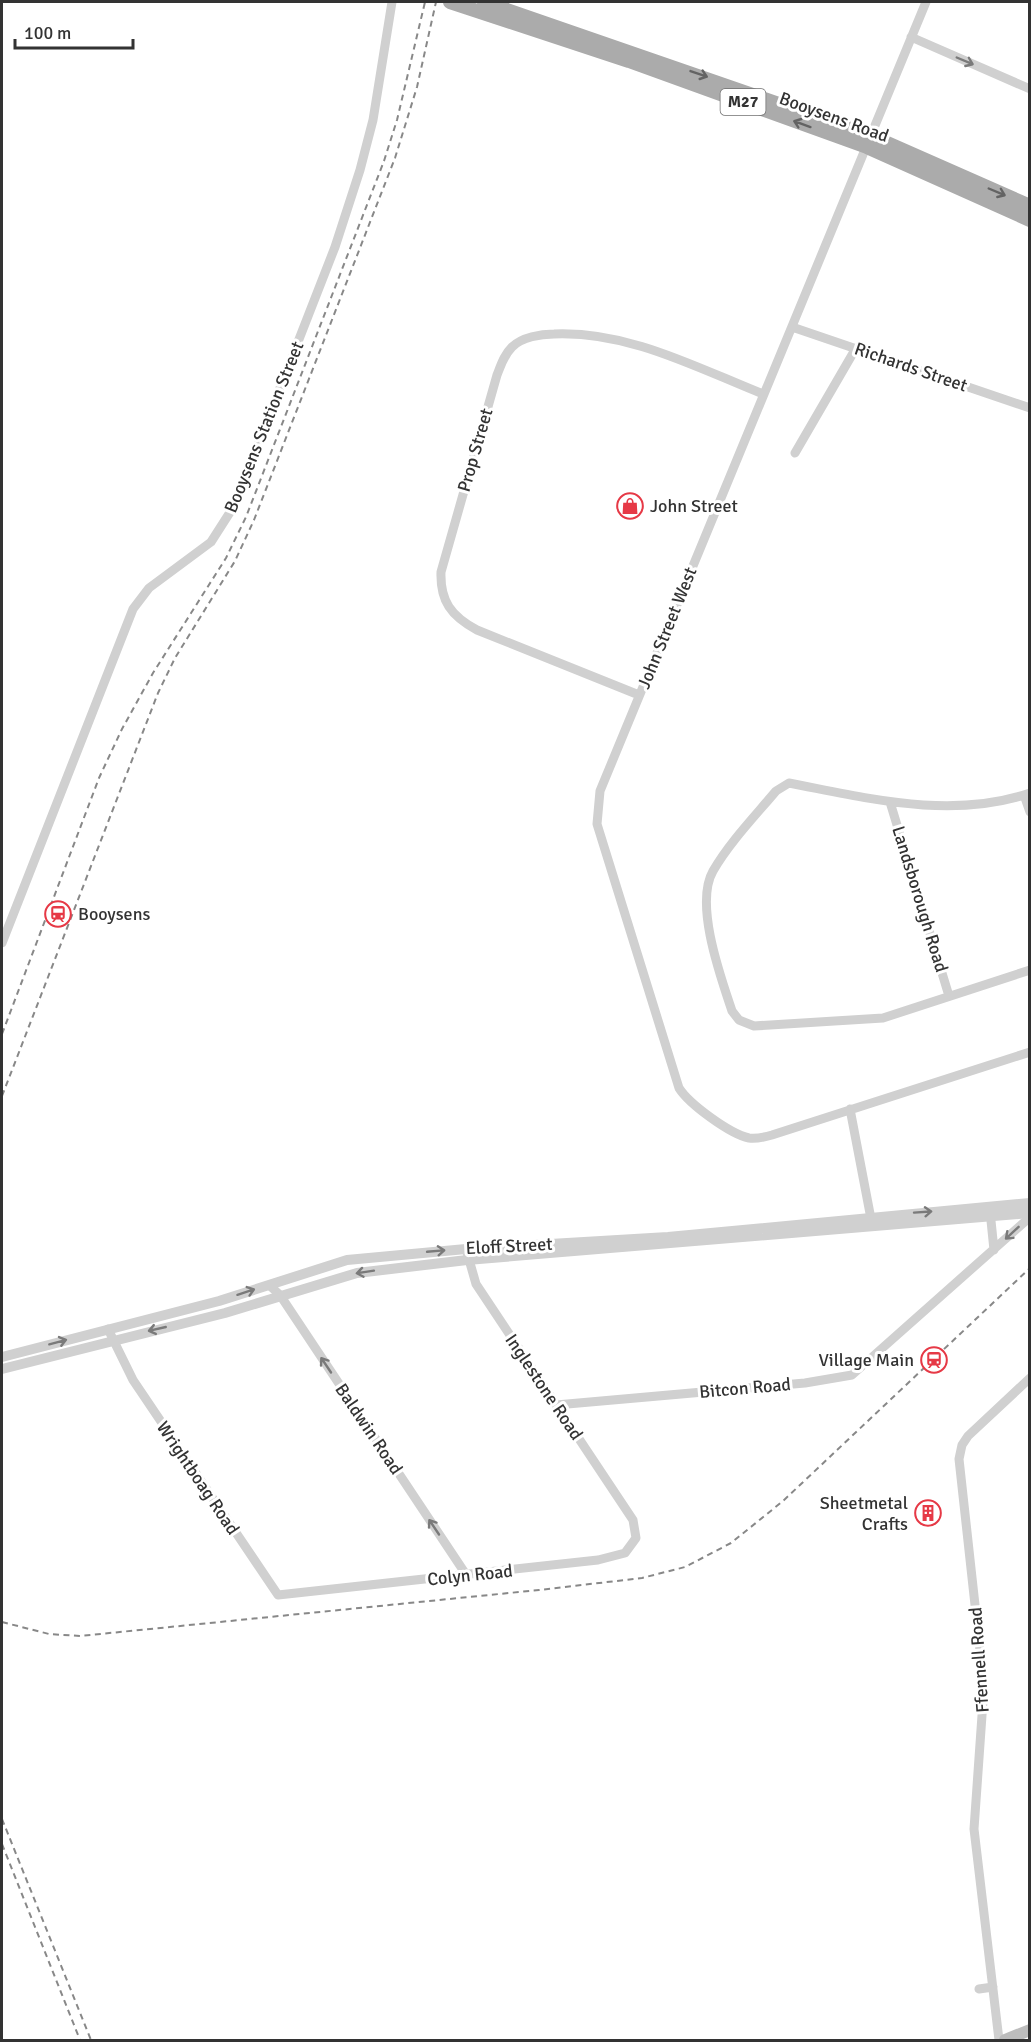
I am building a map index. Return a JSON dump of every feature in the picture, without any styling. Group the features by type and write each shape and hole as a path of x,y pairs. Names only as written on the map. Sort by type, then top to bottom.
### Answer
{"main road":[{"name":"Booysens Road","path":"450,2 869,141 1029,220"},
{"name":"Booysens Road","path":"484,2 869,141 1029,206"},
{"path":"1005,2040 1029,2030"}],"street":[{"name":"Booysens Station Street","path":"2,943 133,609 149,588 211,542 234,506 334,247 360,170 373,120 392,2"},
{"name":"John Street West","path":"926,2 600,791 597,824 680,1088 690,1101 748,1137 772,1135 1029,1052"},
{"path":"911,38 1029,89"},
{"name":"Richards Street","path":"792,327 1029,408"},
{"name":"Prop Street","path":"639,695 477,630 460,621 444,600 441,572 497,375 513,345 545,334 587,333 632,342 763,394"},
{"path":"795,453 856,348"},
{"path":"1029,812 1027,794 973,806 890,802 789,783 771,797 719,863 708,883 712,946 732,1011 744,1023 766,1027 883,1018 1029,970"},
{"name":"Landsborough Road","path":"890,802 949,996"},
{"path":"850,1108 872,1221"},
{"name":"Eloff Street","path":"2,1358 187,1309 346,1260 687,1238 990,1212 1029,1203"},
{"path":"990,1212 994,1250"},
{"name":"Eloff Street","path":"990,1212 1029,1215"},
{"name":"Bitcon Road","path":"556,1405 804,1383 852,1376 994,1250 1029,1215"},
{"name":"Eloff Street","path":"2,1369 191,1321 357,1273 466,1254"},
{"name":"Inglestone Road","path":"466,1254 476,1284 633,1520"},
{"name":"Baldwin Road","path":"269,1285 280,1295 467,1576"},
{"path":"187,1309 191,1321"},
{"name":"Wrightboag Road","path":"113,1327 121,1358 147,1402 278,1595"},
{"name":"Ffennell Road","path":"999,2040 974,1829 984,1687 959,1459 962,1445 968,1436 1029,1378"},
{"name":"Colyn Road","path":"278,1595 467,1576 615,1557 625,1553 632,1546 636,1530 633,1520"},
{"path":"979,1989 993,1987"}],"railway":[{"path":"2,1034 99,778 122,729 153,673 226,558 246,517 384,161 397,120 425,2"},
{"path":"2,1096 158,693 175,658 235,561 254,520 395,158 417,87 436,2"},
{"path":"2,1622 49,1634 80,1636 539,1590 642,1578 685,1567 731,1543 783,1501 1030,1268"},
{"path":"2,1819 91,2040"},
{"path":"2,1844 80,2040"}],"place":[{"name":"John Street","path":"630,506"},
{"name":"Booysens","path":"58,914"},
{"name":"Village Main","path":"934,1360"},
{"name":"Sheetmetal Crafts","path":"928,1513"}]}
